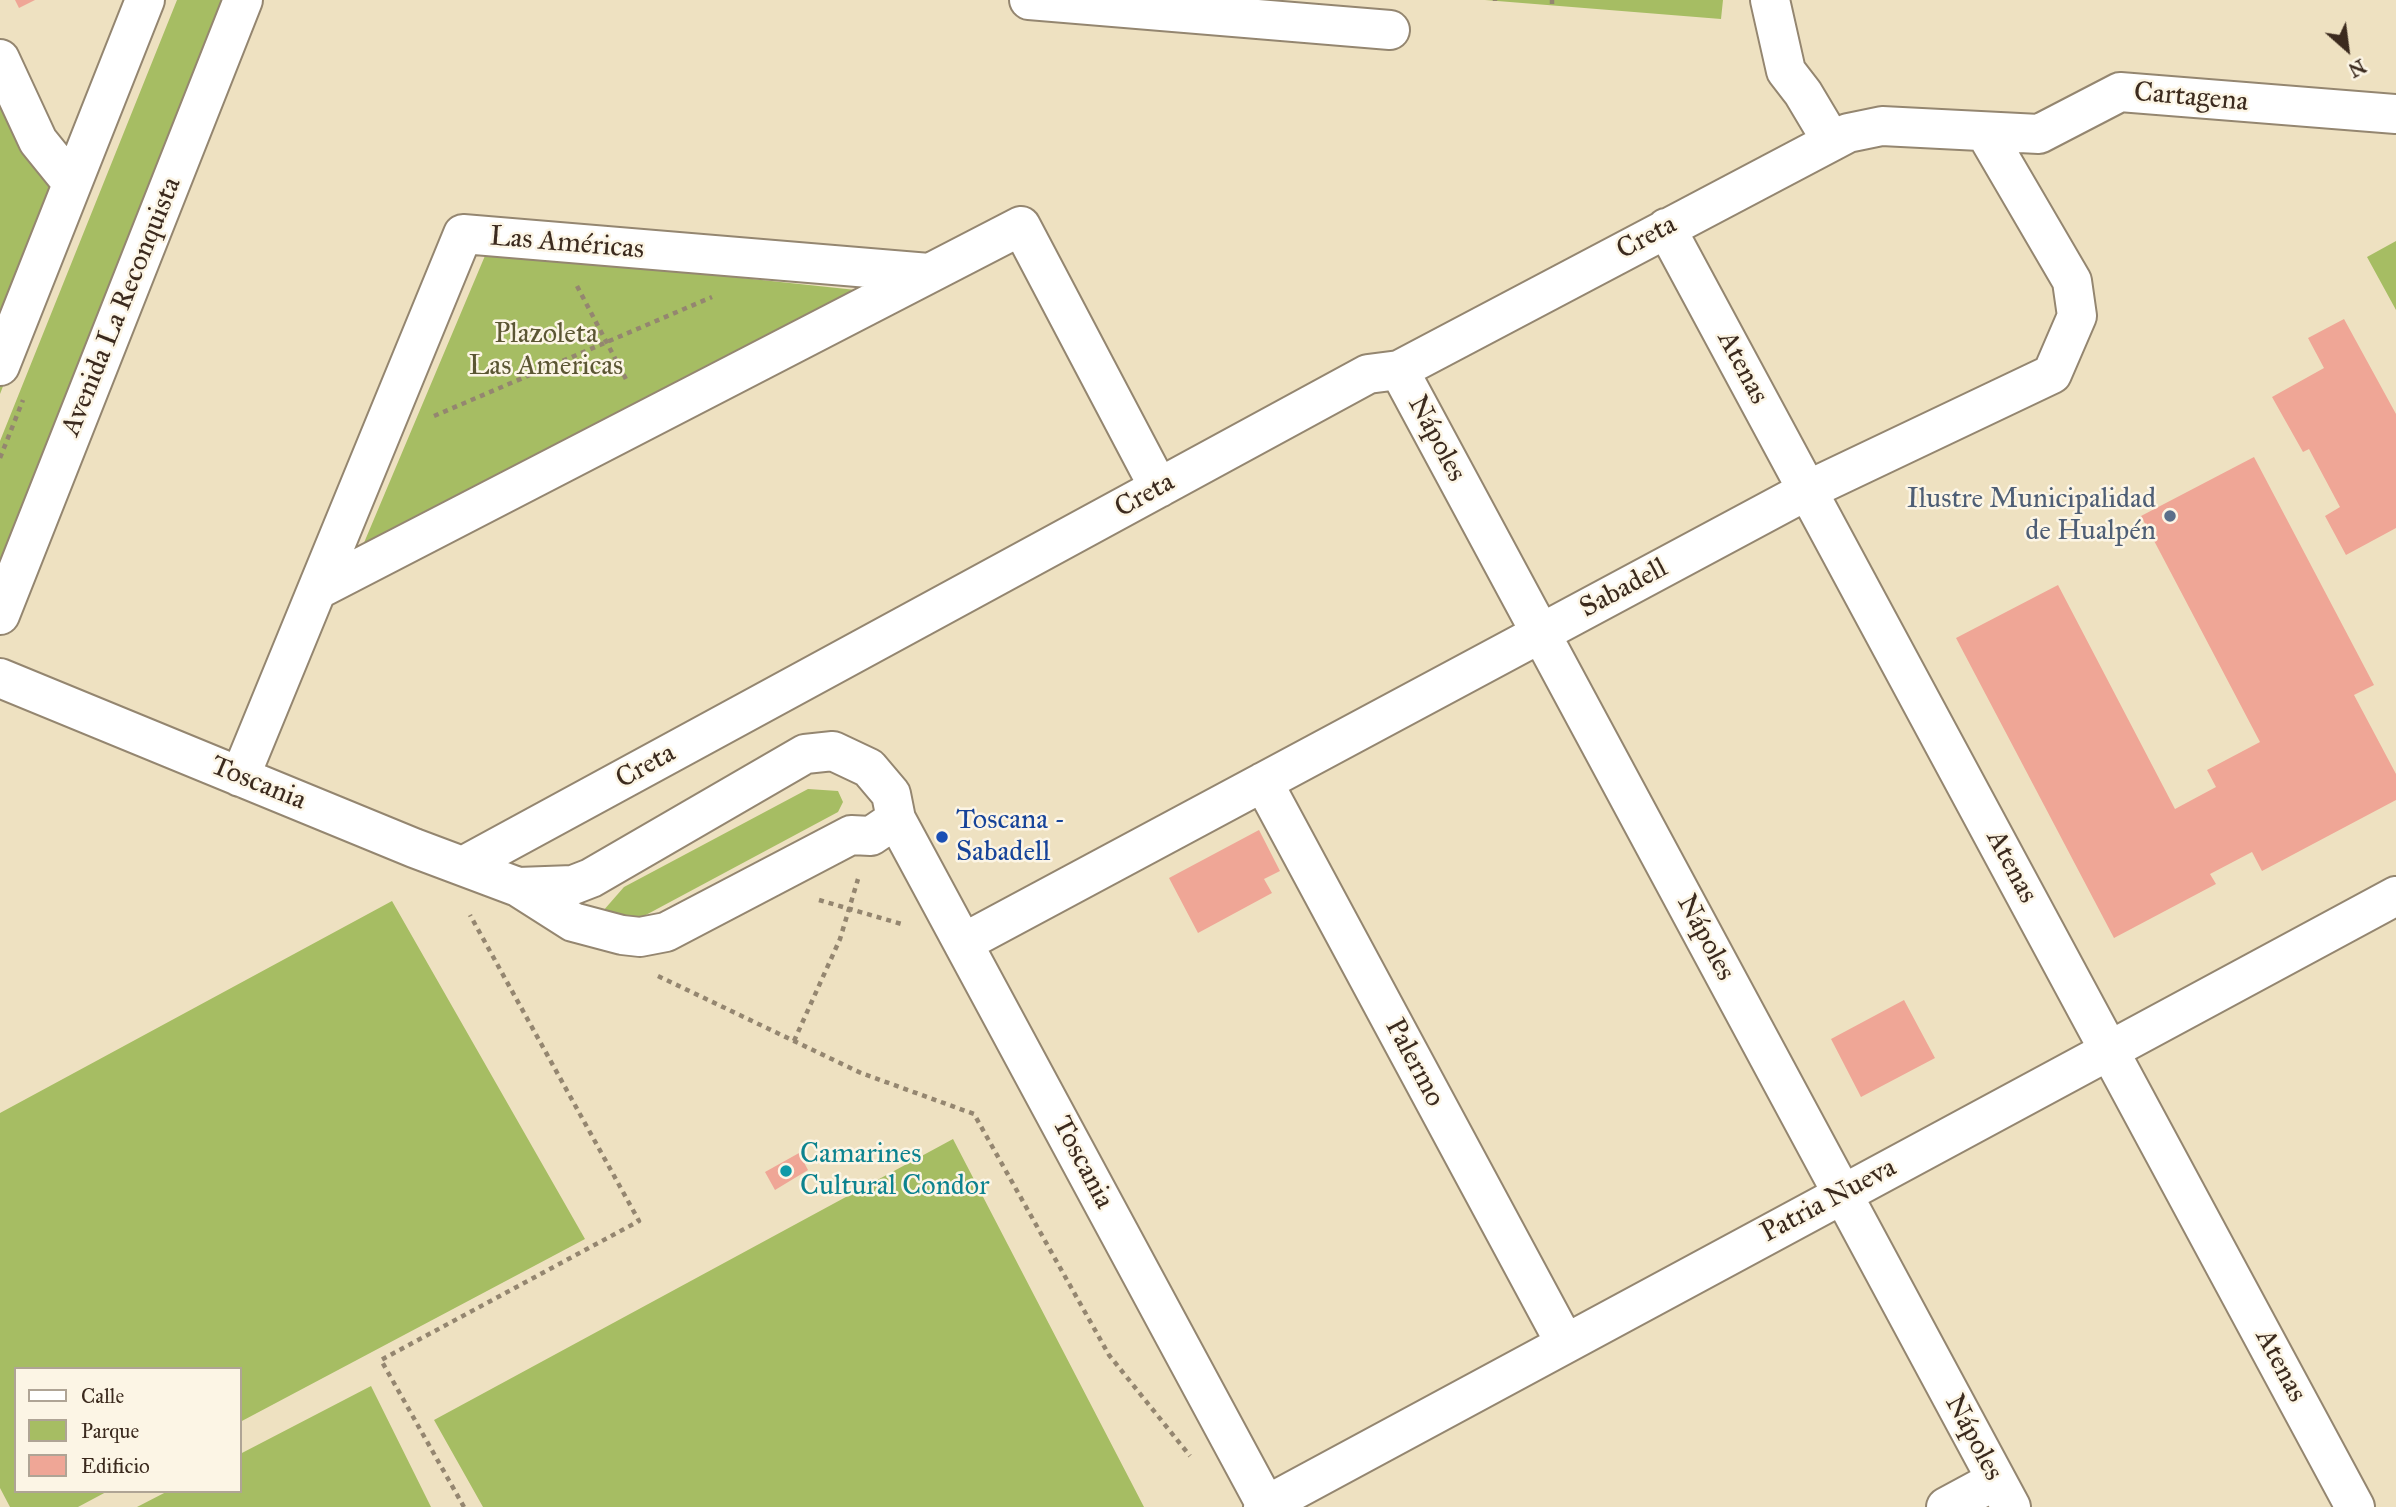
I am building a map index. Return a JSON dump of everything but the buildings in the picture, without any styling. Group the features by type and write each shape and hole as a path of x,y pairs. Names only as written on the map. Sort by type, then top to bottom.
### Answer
{"street":[{"path":"0,366 145,0"},
{"name":"Avenida La Reconquista","path":"0,615 243,0"},
{"path":"1028,0 1390,30"},
{"path":"1770,0 1786,71 1803,93 1831,140"},
{"path":"0,60 38,141 72,183"},
{"name":"Cartagena","path":"1831,140 1865,127 1882,125 2039,134 2120,92 2396,114"},
{"name":"Sabadell","path":"963,943 1808,491 2052,374 2077,316 2072,281 1985,132"},
{"name":"Creta","path":"463,866 1368,374 1399,370 1831,140"},
{"path":"317,590 1021,226 1159,488"},
{"name":"Atenas","path":"1666,228 2355,1507"},
{"name":"Las Américas","path":"240,777 463,234 929,273"},
{"name":"Nápoles","path":"1399,370 2004,1494"},
{"name":"Toscania","path":"0,678 518,887 573,922 597,930 640,937 666,932 851,835 883,827"},
{"name":"Toscania","path":"518,887 573,885 591,878 805,754 833,751 869,768 891,794 883,827 963,943 1266,1506"},
{"name":"Palermo","path":"1263,782 1565,1343"},
{"name":"Patria Nueva","path":"1266,1506 2109,1050 2391,910"},
{"path":"1946,1507 2004,1494"}],"path":[{"path":"555,243 629,384"},
{"path":"378,440 713,297"},
{"path":"794,1041 840,939 849,908 883,827"},
{"path":"761,882 963,943"},
{"path":"464,905 639,1221 381,1360 464,1507"},
{"path":"650,972 861,1073 974,1114 1109,1355 1194,1462"}],"green space":[{"path":"177,0 229,0 0,566 0,441"},
{"path":"1485,0 1723,0 1721,19"},
{"path":"0,60 81,186 0,394"},
{"path":"2396,241 2396,310 2367,257"},
{"name":"Plazoleta Las Americas","path":"487,251 856,290 358,557"},
{"path":"808,789 838,791 843,802 838,812 629,924 603,911 624,887"},
{"path":"392,901 585,1239 242,1421 242,1367 14,1367 14,1493 104,1493 78,1507 10,1507 0,1488 0,1113"},
{"path":"953,1139 1144,1507 483,1507 434,1420"},
{"path":"371,1386 431,1507 137,1507 164,1493 242,1493 242,1453"}],"place":[{"name":"Ilustre Municipalidad de Hualpén","path":"2170,516"},
{"name":"Toscana - Sabadell","path":"942,837"},
{"name":"Camarines Cultural Condor","path":"786,1171"}]}
